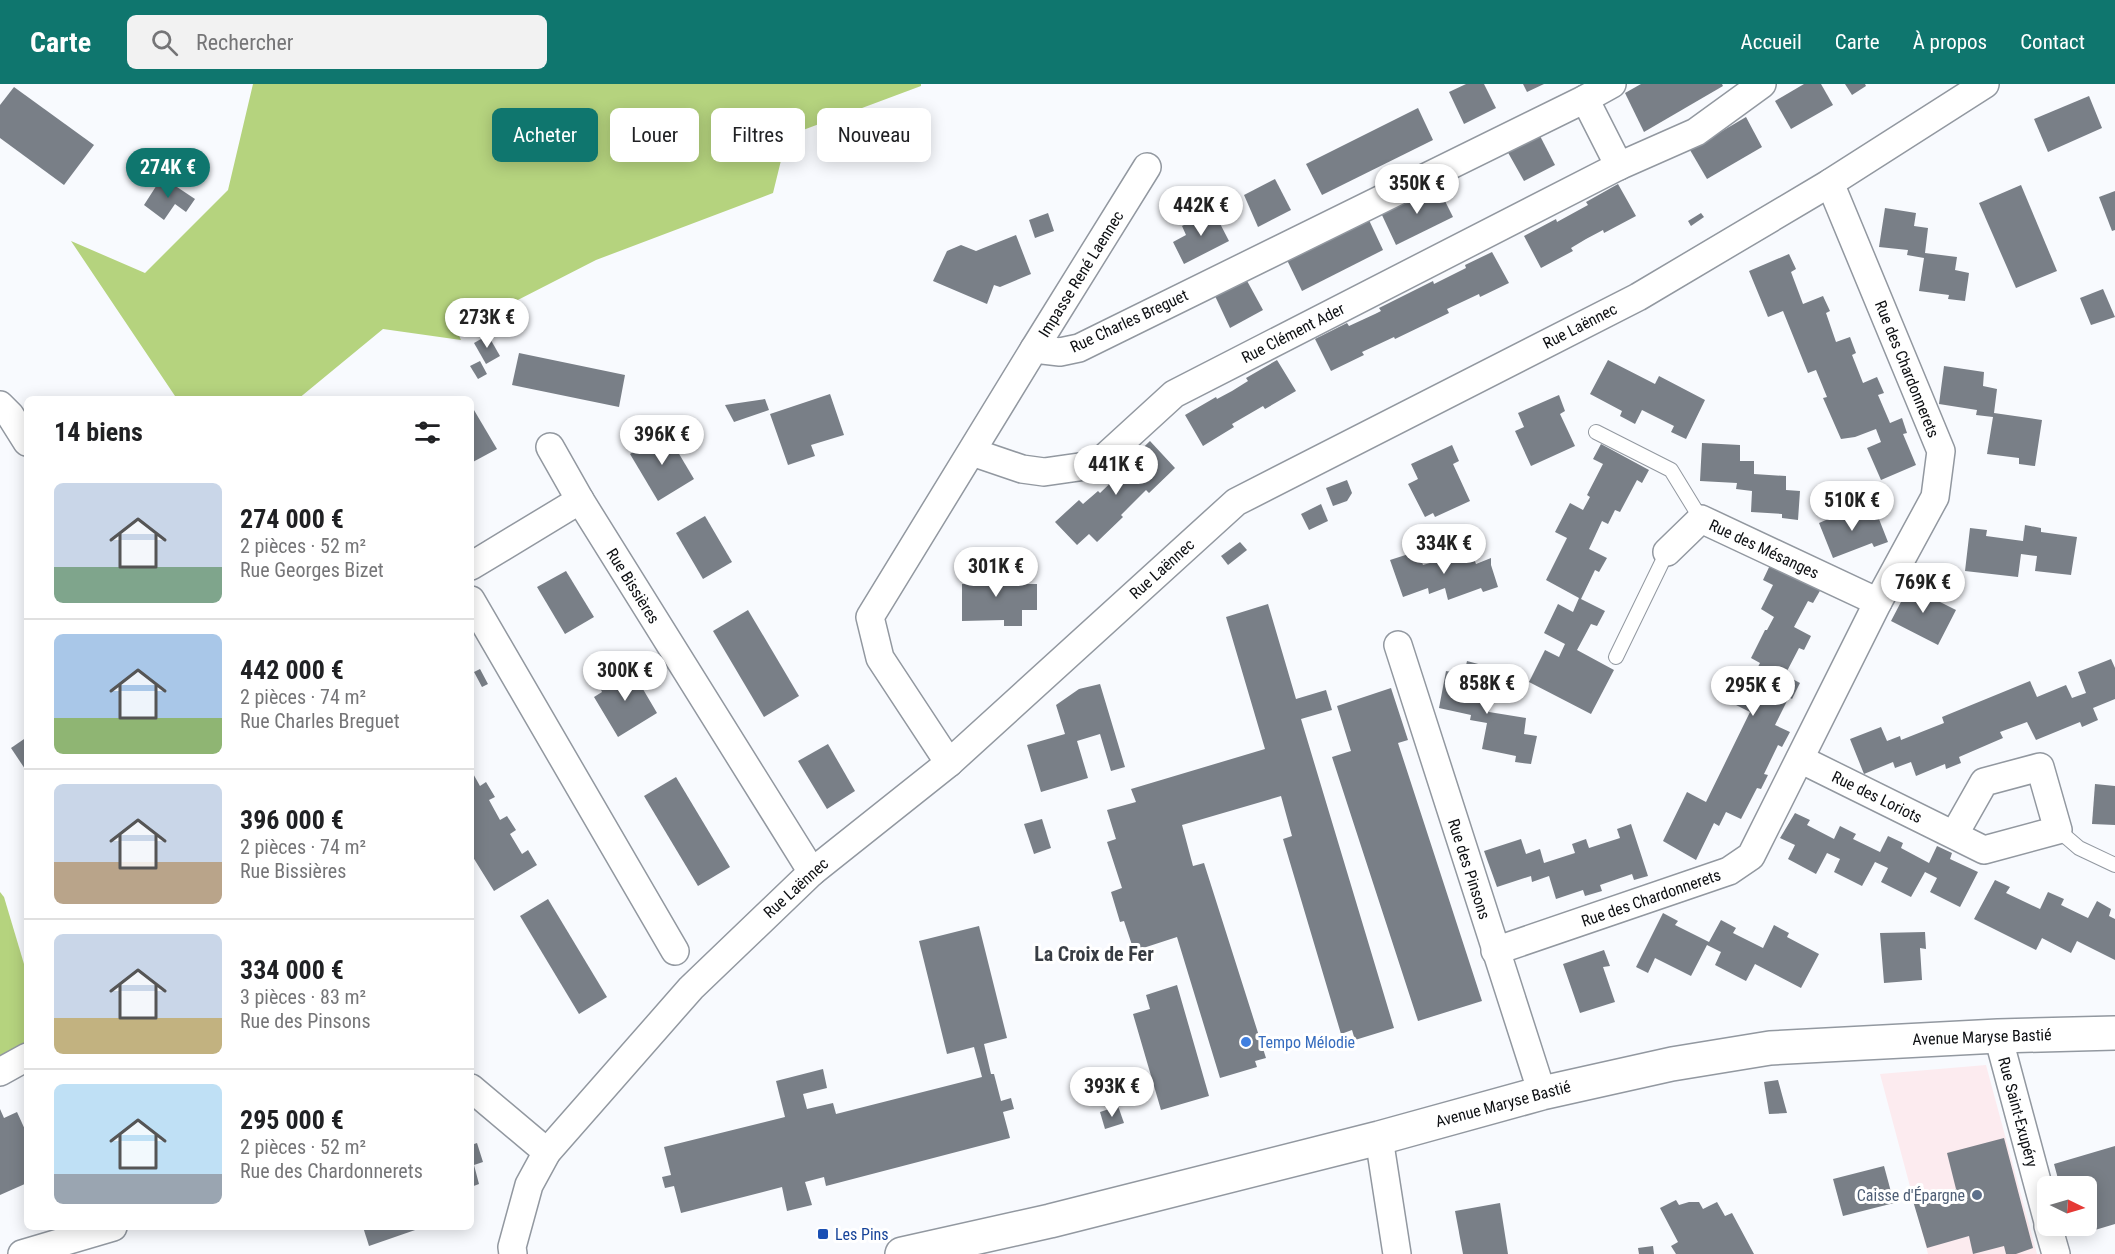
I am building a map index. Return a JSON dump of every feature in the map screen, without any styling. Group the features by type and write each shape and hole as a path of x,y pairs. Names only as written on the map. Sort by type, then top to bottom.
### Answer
{"street":[{"name":"Rue Charles Breguet","path":"1034,349 1060,352 1079,348 1612,84"},
{"name":"Rue Clément Ader","path":"972,452 1022,469 1044,472 1093,465 1104,458 1174,394 1619,166 1696,132 1762,84"},
{"name":"Rue Laënnec","path":"513,1254 512,1246 529,1185 548,1152 691,988 812,872 949,763 1236,502 1638,297 1830,183 1985,84"},
{"path":"1585,99 1619,166"},
{"name":"Impasse René Laennec","path":"1034,349 1147,167"},
{"name":"Rue des Chardonnerets","path":"1496,951 1729,871 1751,856 1878,602 1935,497 1941,451 1830,183"},
{"path":"949,763 880,658 870,617 1034,349"},
{"path":"0,405 10,415 24,437"},
{"name":"Rue Bissières","path":"550,447 580,500 812,872"},
{"path":"474,564 580,500"},
{"name":"Rue des Mésanges","path":"1667,552 1701,519 1878,602"},
{"path":"474,605 675,951"},
{"name":"Rue des Pinsons","path":"1398,645 1542,1093"},
{"name":"Rue des Loriots","path":"1800,759 1984,850 2058,830"},
{"path":"1954,835 1984,782 2040,767 2058,830"},
{"name":"Avenue Maryse Bastié","path":"902,1254 1050,1221 1379,1138 1542,1093 1672,1064 1770,1048 1998,1036 2115,1033"},
{"name":"Rue Saint-Exupéry","path":"1998,1036 2037,1183"},
{"path":"0,1072 24,1059"},
{"path":"474,1095 482,1113 548,1152"},
{"path":"1379,1138 1397,1254"},
{"path":"22,1254 103,1230"},
{"name":"Rue Saint-Exupéry","path":"2051,1236 2056,1254"}],"lane":[{"path":"1596,432 1671,470 1701,519"},
{"name":"Rue des Mésanges","path":"1616,657 1667,552"},
{"path":"2058,830 2079,848 2115,865"}],"shaded area":[{"path":"1986,1065 2037,1254 1928,1254 1880,1074"}],"green space":[{"path":"253,84 921,84 921,86 862,108 817,108 817,125 805,129 805,108 711,108 711,162 781,162 773,193 596,260 457,331 461,340 383,329 302,396 175,396 71,241 145,273 228,190"},
{"path":"0,892 4,897 24,964 24,1047 0,1059"}],"building":[{"path":"1466,84 1484,84 1496,108 1464,124 1449,92"},
{"path":"1523,84 1544,84 1527,92"},
{"path":"1641,84 1722,84 1723,86 1644,132 1625,93"},
{"path":"1804,84 1821,84 1833,105 1791,129 1775,101"},
{"path":"1845,84 1865,84 1866,86 1852,95"},
{"path":"14,87 94,145 64,185 0,138 0,105"},
{"path":"2089,96 2102,128 2048,152 2034,119"},
{"path":"1418,108 1433,140 1322,195 1306,164"},
{"path":"1746,117 1762,147 1707,179 1690,150"},
{"path":"1539,134 1555,165 1524,181 1506,149"},
{"path":"162,177 195,199 186,212 175,204 164,220 144,205"},
{"path":"1275,179 1291,210 1258,227 1244,195"},
{"path":"1618,184 1636,216 1604,233 1603,230 1586,239 1571,248 1573,251 1541,268 1524,236 1588,205 1586,202"},
{"path":"1437,185 1453,217 1396,245 1381,213"},
{"path":"2021,185 2057,271 2016,288 1979,203"},
{"path":"2115,191 2115,230 2112,231 2099,197"},
{"path":"1885,208 1916,213 1914,226 1928,228 1925,253 1957,257 1955,270 1969,273 1965,301 1948,299 1949,295 1919,291 1924,258 1907,255 1908,250 1879,247"},
{"path":"1213,210 1229,241 1184,264 1173,242 1186,235 1182,226"},
{"path":"1048,213 1054,231 1035,238 1029,220"},
{"path":"1701,213 1704,217 1691,226 1688,221"},
{"path":"1368,218 1383,250 1302,291 1287,260"},
{"path":"1016,235 1031,274 1000,287 994,285 987,304 933,281 947,251 961,245 976,251"},
{"path":"1492,252 1509,283 1447,309 1449,313 1362,352 1364,355 1331,371 1315,339 1347,323 1349,326 1375,314 1381,311 1379,308 1433,281 1434,284"},
{"path":"1789,254 1796,269 1791,272 1803,304 1823,296 1830,311 1826,313 1836,342 1850,337 1856,353 1852,355 1863,383 1877,377 1884,393 1878,395 1890,423 1902,418 1907,433 1903,434 1916,465 1881,480 1867,448 1881,442 1876,429 1855,437 1841,439 1823,398 1827,397 1816,370 1808,373 1783,311 1768,317 1749,271"},
{"path":"1246,279 1263,310 1230,328 1215,296"},
{"path":"2103,289 2115,317 2091,325 2080,298"},
{"path":"488,335 500,356 486,364 474,343"},
{"path":"519,353 625,375 619,407 512,385"},
{"path":"1277,360 1296,391 1232,424 1234,427 1203,446 1185,415 1216,397 1217,399 1232,391 1248,381 1246,378"},
{"path":"1608,360 1655,384 1659,376 1705,400 1686,439 1671,432 1674,426 1642,410 1635,424 1620,416 1622,411 1590,394"},
{"path":"480,361 487,374 478,379 470,366"},
{"path":"1944,366 1984,372 1983,386 1997,389 1994,413 2042,420 2035,466 2019,464 2019,458 1987,454 1993,417 1976,415 1977,410 1939,404"},
{"path":"830,394 844,435 811,445 815,456 788,465 770,414"},
{"path":"1559,395 1565,411 1560,414 1575,446 1531,466 1515,431 1524,427 1518,413"},
{"path":"765,399 769,410 734,422 725,405"},
{"path":"474,410 497,449 474,461"},
{"path":"666,432 694,479 658,501 630,454"},
{"path":"1150,441 1175,468 1149,493 1146,490 1097,542 1089,534 1077,545 1055,522 1079,500 1083,504 1098,491 1100,493"},
{"path":"1702,443 1740,445 1740,461 1754,461 1754,474 1786,476 1786,490 1800,491 1798,520 1782,518 1782,514 1751,512 1752,491 1736,489 1737,483 1700,481"},
{"path":"1601,444 1649,470 1642,483 1637,480 1620,512 1615,510 1608,524 1602,521 1589,549 1607,558 1599,572 1595,570 1581,599 1605,611 1597,626 1591,624 1577,650 1614,670 1591,714 1529,682 1545,650 1559,657 1565,644 1544,633 1558,604 1573,612 1579,598 1546,580 1567,538 1555,532 1570,503 1583,510 1590,497 1587,495 1603,464 1593,459"},
{"path":"1452,445 1459,461 1453,464 1470,501 1435,517 1433,513 1425,517 1408,484 1418,479 1411,464"},
{"path":"1347,480 1352,493 1347,501 1333,506 1326,488"},
{"path":"1321,504 1328,521 1309,530 1301,514"},
{"path":"1858,506 1864,519 1877,514 1888,542 1874,547 1872,543 1833,558 1819,523"},
{"path":"705,516 732,562 703,579 676,533"},
{"path":"2025,525 2041,528 2041,532 2077,537 2071,575 2035,571 2037,556 2021,554 2018,577 1965,571 1970,528 1987,530 1986,536 2023,541"},
{"path":"1240,542 1247,550 1228,565 1221,556"},
{"path":"1418,551 1423,565 1471,551 1476,564 1491,558 1498,587 1483,592 1481,588 1448,600 1445,588 1429,594 1428,588 1403,597 1390,560"},
{"path":"1771,563 1821,589 1813,603 1808,601 1794,627 1811,636 1804,650 1799,648 1785,675 1800,683 1792,699 1789,697 1775,725 1790,732 1782,747 1778,745 1764,774 1768,775 1761,789 1757,788 1741,819 1726,812 1719,826 1714,823 1696,860 1663,841 1687,792 1706,802 1750,712 1736,705 1750,675 1753,676 1760,663 1751,658 1774,617 1761,609 1773,585 1763,580"},
{"path":"966,567 994,568 994,576 1005,576 1006,584 1037,584 1037,610 1022,610 1022,626 1004,626 1004,620 962,621 962,584 966,584"},
{"path":"566,571 594,617 565,634 537,587"},
{"path":"1912,581 1926,589 1924,594 1956,610 1938,645 1891,621"},
{"path":"1268,604 1296,699 1326,690 1332,710 1301,719 1394,1028 1355,1040 1352,1030 1341,1034 1283,839 1292,836 1281,796 1182,825 1193,866 1204,863 1266,1058 1255,1061 1257,1067 1220,1078 1177,937 1134,951 1124,921 1120,922 1111,892 1122,888 1107,842 1116,839 1107,810 1136,802 1131,789 1265,749 1226,617"},
{"path":"748,610 799,696 764,717 713,631"},
{"path":"2111,659 2115,668 2115,699 2093,708 2098,720 2082,727 2080,722 2036,740 2027,722 2000,732 2003,738 1959,757 1961,763 1946,769 1945,764 1916,776 1911,762 1895,768 1893,762 1864,774 1850,739 1881,727 1887,741 1900,736 1901,740 1944,723 1942,717 2030,681 2037,697 2066,685 2072,698 2086,693 2078,672"},
{"path":"1467,661 1482,665 1477,693 1492,696 1489,712 1526,718 1524,734 1537,736 1531,764 1515,762 1516,756 1482,749 1487,723 1470,720 1471,715 1439,708 1446,671 1464,674"},
{"path":"630,667 657,713 618,737 594,697 602,692 599,685"},
{"path":"480,669 488,684 482,687 474,672"},
{"path":"1100,684 1125,767 1111,771 1100,734 1077,741 1088,778 1041,792 1027,745 1065,734 1056,705 1079,689"},
{"path":"1391,688 1408,740 1398,743 1482,1001 1418,1021 1332,757 1351,751 1337,706"},
{"path":"24,739 24,768 11,748"},
{"path":"828,744 855,791 827,809 798,761"},
{"path":"474,775 480,786 486,782 495,797 489,800 500,820 507,816 516,830 510,834 522,854 528,850 537,865 494,891 474,859"},
{"path":"676,777 730,867 698,886 644,796"},
{"path":"2095,784 2115,786 2115,825 2092,824"},
{"path":"1795,813 1810,820 1807,825 1834,839 1840,826 1856,834 1853,839 1880,852 1888,836 1903,843 1901,848 1929,863 1937,846 1952,853 1950,859 1978,872 1960,907 1930,892 1937,878 1925,872 1911,897 1881,882 1888,868 1875,862 1862,886 1834,872 1840,859 1827,853 1816,874 1788,859 1795,845 1780,838"},
{"path":"1042,819 1051,848 1034,854 1024,824"},
{"path":"1631,824 1648,876 1634,880 1632,874 1600,885 1602,891 1585,896 1583,890 1556,899 1549,876 1532,882 1531,876 1497,887 1484,851 1521,839 1526,854 1540,849 1544,863 1575,853 1572,844 1586,839 1589,848 1620,838 1617,829"},
{"path":"1995,880 2010,887 2006,893 2040,909 2048,892 2064,899 2061,905 2088,918 2097,901 2111,909 2109,916 2115,919 2115,960 2077,941 2071,953 2042,938 2036,950 1974,919"},
{"path":"548,899 607,997 579,1014 520,916"},
{"path":"1663,913 1678,921 1675,925 1709,942 1721,920 1736,928 1733,933 1763,948 1774,925 1789,933 1787,937 1819,954 1801,988 1755,964 1746,981 1715,965 1721,952 1707,945 1691,976 1655,958 1648,973 1636,967"},
{"path":"979,926 1007,1038 984,1044 991,1074 994,1074 1001,1101 1011,1098 1014,1109 1003,1112 1010,1138 826,1186 824,1177 805,1182 812,1205 787,1211 782,1187 681,1213 674,1186 665,1188 662,1177 671,1175 664,1147 785,1117 776,1081 823,1069 827,1088 803,1094 807,1109 833,1103 836,1114 982,1077 974,1047 947,1054 919,941"},
{"path":"1925,932 1926,949 1920,948 1922,980 1884,983 1880,933"},
{"path":"1604,950 1610,966 1603,967 1615,1002 1580,1013 1563,964"},
{"path":"1177,985 1209,1096 1161,1110 1133,1014 1150,1009 1146,995"},
{"path":"1778,1080 1787,1113 1769,1114 1764,1082"},
{"path":"1118,1106 1124,1123 1105,1129 1100,1112"},
{"path":"0,1109 4,1118 17,1112 24,1127 24,1184 0,1195"},
{"name":"Caisse d'Épargne","path":"2004,1138 2033,1248 2016,1254 2006,1254 2004,1246 1973,1254 1969,1236 1927,1248 1913,1201 1956,1189 1947,1153"},
{"path":"477,1143 483,1162 474,1165 474,1144"},
{"path":"2115,1146 2115,1224 2097,1229 2097,1176 2057,1176 2054,1164"},
{"path":"474,1165 479,1184 474,1186"},
{"path":"1884,1166 1894,1203 1843,1216 1833,1179"},
{"path":"1676,1200 1679,1205 1699,1202 1703,1209 1717,1202 1725,1216 1732,1213 1754,1254 1676,1254 1671,1246 1678,1242 1660,1208"},
{"path":"1500,1203 1508,1254 1463,1254 1455,1211"},
{"path":"364,1230 415,1230 369,1246"},
{"path":"1653,1246 1654,1254 1639,1254 1638,1248"}],"place":[{"name":"Tempo Mélodie","path":"1246,1042"},
{"name":"Caisse d'Épargne","path":"1977,1195"},
{"name":"Les Pins","path":"823,1234"}],"district":[{"name":"La Croix de Fer","path":"1094,954"}]}
